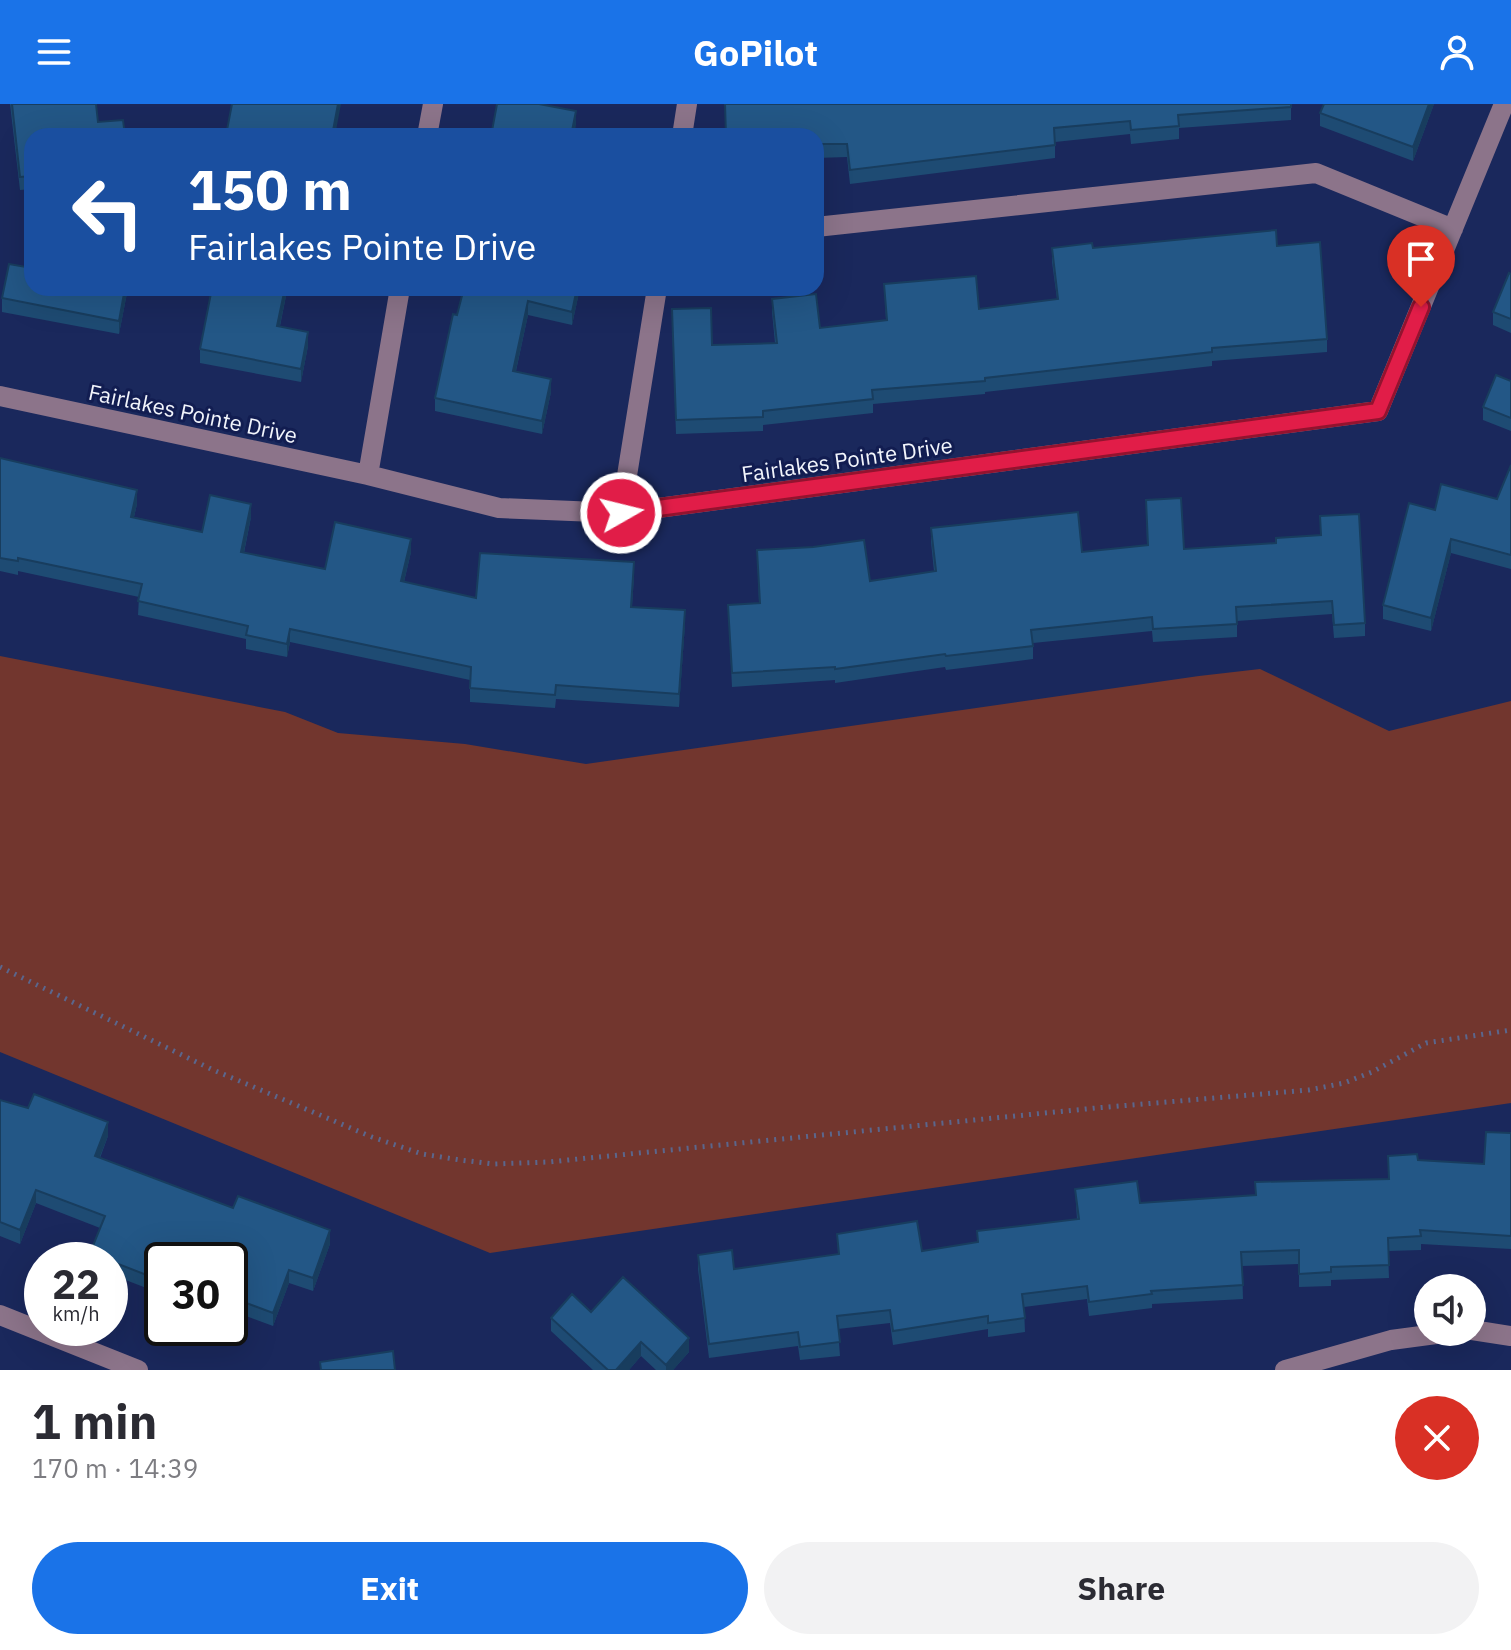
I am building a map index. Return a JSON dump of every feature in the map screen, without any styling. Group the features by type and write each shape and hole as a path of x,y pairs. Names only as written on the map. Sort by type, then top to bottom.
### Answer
{"street":[{"path":"428,128 433,104"},
{"path":"683,128 687,104"},
{"name":"Fairlakes Pointe Drive","path":"0,396 368,475 499,508 621,513 1378,411 1504,104"},
{"path":"824,226 1316,173 1453,229"},
{"path":"368,475 399,296"},
{"path":"621,513 656,296"},
{"path":"0,1315 138,1370"},
{"path":"1486,1332 1511,1336"},
{"path":"1293,1370 1391,1340 1414,1337"}],"path":[{"path":"0,967 211,1069 372,1137 422,1154 494,1164 548,1162 1309,1090 1344,1083 1426,1043 1511,1030"}],"shaded area":[{"path":"0,656 285,712 338,733 465,744 586,764 1260,669 1389,731 1511,701 1511,1103 490,1253 0,1052"}],"building":[{"path":"12,104 96,104 98,122 123,120 124,128 24,128 24,177 20,177"},
{"path":"232,104 338,104 334,128 227,128"},
{"path":"497,104 539,104 576,111 573,128 492,128"},
{"path":"725,104 1291,104 1291,107 1178,115 1179,126 1131,130 1130,121 1054,128 1055,145 850,170 847,144 824,144 824,128 726,128"},
{"path":"1324,104 1429,104 1413,147 1320,113"},
{"path":"1276,230 1277,246 1320,242 1327,339 1212,348 1212,352 985,378 985,381 872,390 873,399 763,411 763,417 676,420 672,309 711,308 712,345 777,343 772,299 816,296 820,328 887,320 884,284 976,276 979,309 1058,299 1052,248 1092,243 1093,248"},
{"path":"9,264 24,267 24,296 124,296 119,321 2,298"},
{"path":"1511,274 1511,319 1493,312"},
{"path":"210,296 283,296 277,326 308,332 301,369 200,349"},
{"path":"462,296 575,296 572,312 528,301 513,371 551,379 542,421 435,398 453,314 457,315"},
{"path":"1496,375 1511,381 1511,418 1483,407"},
{"path":"0,458 137,490 131,517 202,532 210,495 251,504 241,552 325,569 335,522 411,539 401,581 476,598 480,553 634,562 631,607 685,610 679,694 556,685 555,695 470,688 471,667 290,629 287,644 246,635 248,626 138,601 142,584 18,558 18,561 0,558"},
{"path":"1511,465 1511,555 1451,539 1431,618 1383,605 1409,503 1435,510 1441,484 1497,499"},
{"path":"1181,498 1184,549 1276,543 1276,538 1321,535 1320,516 1359,514 1365,623 1334,625 1332,601 1236,607 1237,624 1153,629 1152,617 1031,630 1033,646 835,669 732,673 728,605 760,603 757,550 864,540 870,581 936,571 931,528 1078,512 1082,552 1148,545 1146,500"},
{"path":"34,1094 108,1122 95,1156 233,1208 238,1196 330,1230 313,1278 289,1270 273,1313 248,1304 248,1242 144,1242 144,1274 128,1268 128,1242 94,1242 105,1216 36,1190 20,1230 0,1222 0,1100 28,1108"},
{"path":"1486,1132 1511,1133 1511,1236 1420,1230 1421,1236 1388,1238 1389,1265 1331,1267 1331,1272 1299,1274 1299,1250 1241,1252 1243,1285 1151,1291 1152,1294 1089,1302 1087,1286 1022,1294 1025,1318 988,1323 988,1316 893,1331 890,1310 837,1316 840,1342 800,1347 798,1332 709,1344 698,1255 732,1250 734,1269 839,1254 837,1234 917,1221 922,1251 978,1242 977,1231 1079,1219 1075,1189 1137,1181 1140,1203 1256,1195 1255,1182 1389,1179 1388,1156 1417,1154 1418,1160 1484,1164"},
{"path":"623,1277 689,1338 666,1365 641,1342 616,1370 608,1370 551,1318 572,1294 591,1312"},
{"path":"393,1351 395,1370 321,1370 320,1362"}],"route":[{"path":"621,513 1378,411 1421,307"}]}
